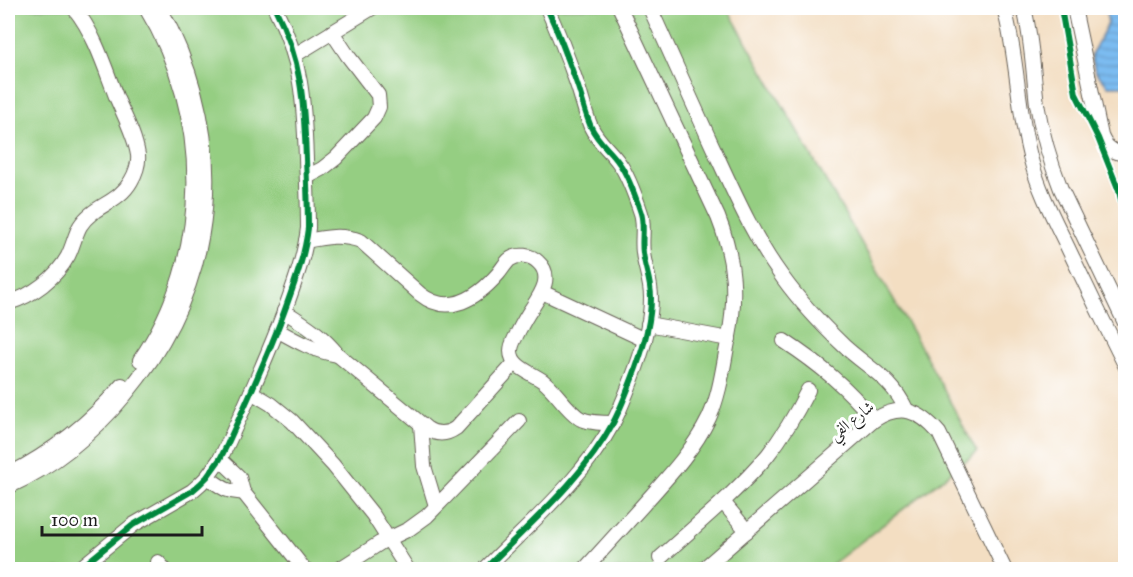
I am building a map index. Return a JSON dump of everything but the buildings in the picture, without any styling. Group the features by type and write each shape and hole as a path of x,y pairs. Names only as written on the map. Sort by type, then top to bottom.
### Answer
{"street":[{"path":"8,303 34,291 53,276 68,257 83,222 94,211 109,204 122,193 132,180 139,157 90,31 74,8"},
{"path":"8,475 72,435 104,405 132,373 155,336 170,305 181,272 192,227 194,204 195,159 192,136 179,76 164,39 146,8"},
{"path":"8,486 58,459 95,429 112,411 161,346 178,314 191,280 204,218 207,178 204,137 190,75 160,8"},
{"path":"78,570 134,525 192,490 207,477 220,459 285,311 306,241 308,216 305,109 295,55 275,8"},
{"path":"295,55 372,8"},
{"path":"484,570 574,477 593,454 613,423 633,377 645,340 651,308 651,288 643,256 643,226 640,211 619,162 601,143 592,127 547,8"},
{"path":"584,570 670,475 694,443 708,418 715,402 729,339 734,291 730,253 725,234 620,8"},
{"path":"650,8 758,241 784,279 813,315 892,386 907,411 920,415 939,433 1005,570"},
{"path":"1004,8 1010,34 1024,134 1037,181 1125,367"},
{"path":"1024,8 1030,32 1041,124 1053,168 1125,325"},
{"path":"1074,8 1101,136 1108,148 1114,152 1125,153"},
{"path":"307,177 336,158 374,118 379,107 378,95 332,32"},
{"path":"306,241 333,236 361,241 424,298 442,304 456,304 470,298 516,256 527,256 537,261 544,269 546,280 542,292 525,318 511,348 515,363 543,381 576,416 590,422 613,423"},
{"path":"542,292 645,340"},
{"path":"285,311 316,331 338,356 435,433 453,430 515,363"},
{"path":"648,324 729,339"},
{"path":"277,330 305,346 338,356"},
{"path":"784,341 815,362 842,385 874,420"},
{"path":"660,558 754,471 790,424 808,390"},
{"path":"251,392 281,411 311,441 360,498 408,570"},
{"name":"شارع الفي","path":"702,570 874,420 885,413 896,410 907,411"},
{"path":"338,570 417,524 519,421"},
{"path":"421,424 424,466 436,506"},
{"path":"220,459 239,477 243,492 305,570"},
{"path":"207,477 227,491 243,492"},
{"path":"723,501 747,531"}],"green space":[{"path":"8,8 727,8 921,347 977,452 826,569 8,569"}],"water":[{"path":"1105,8 1125,8 1126,85 1123,86 1108,86 1095,71 1091,55 1108,23"}],"cycle path":[{"path":"78,570 133,525 192,491 207,477 220,459 243,410 294,285 308,228 304,118 296,64 275,8"},
{"path":"484,570 554,501 601,444 628,389 642,351 650,316 651,292 643,253 641,213 622,168 591,127 570,65 547,8"},
{"path":"1061,8 1076,94 1098,138 1119,191 1126,221"}]}
